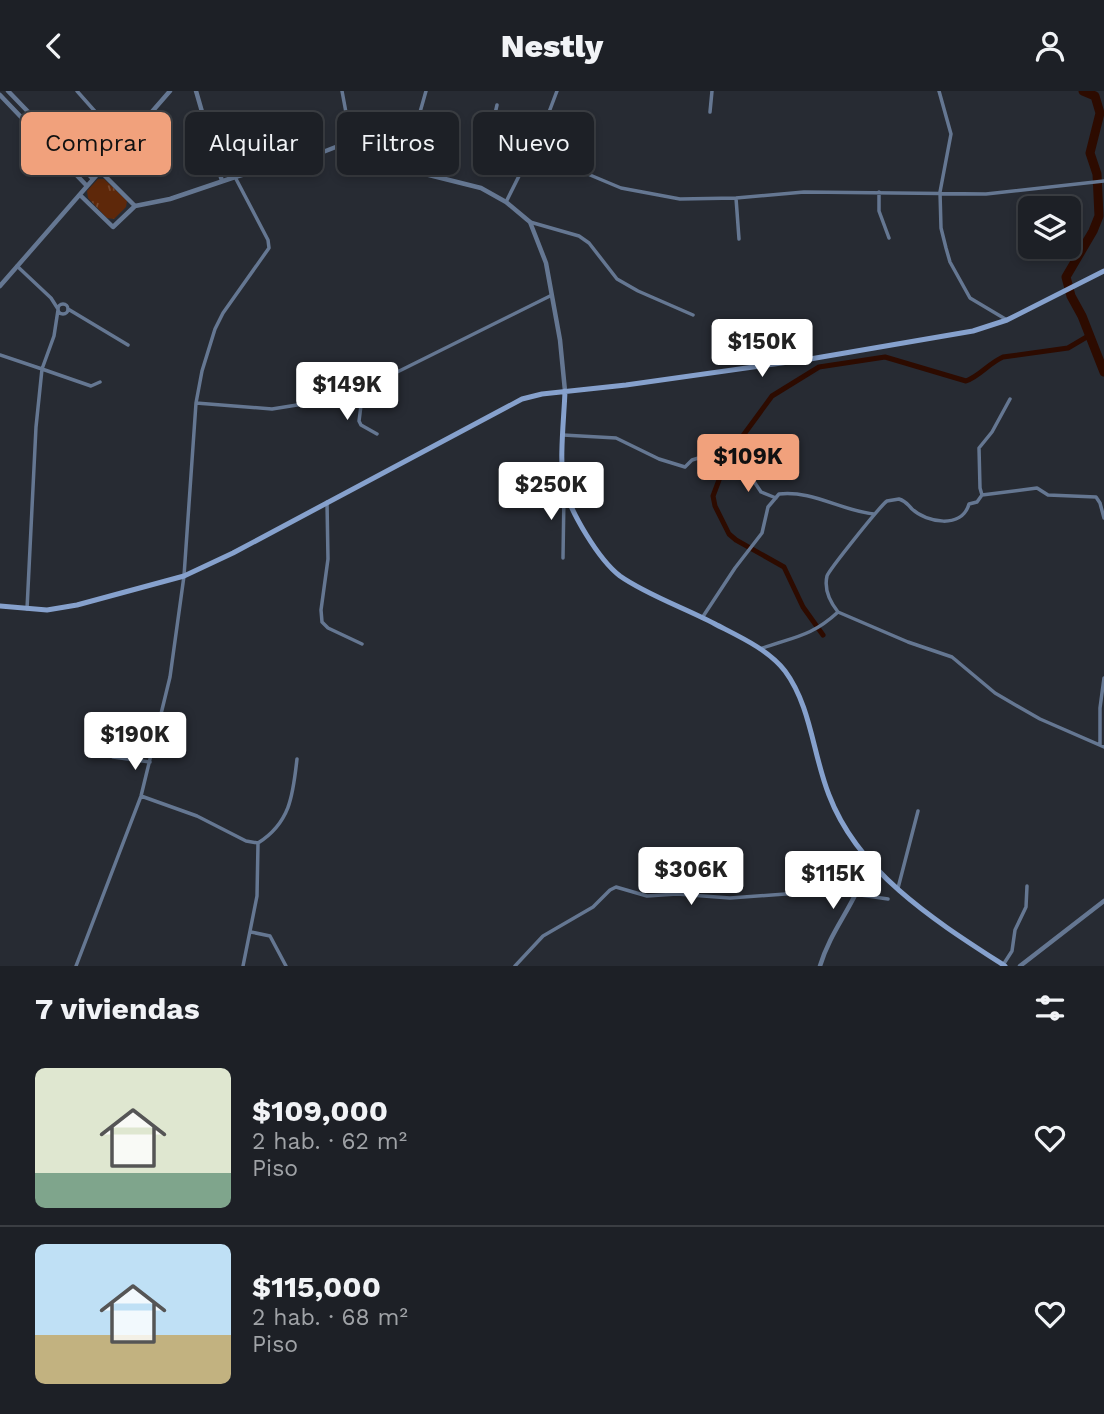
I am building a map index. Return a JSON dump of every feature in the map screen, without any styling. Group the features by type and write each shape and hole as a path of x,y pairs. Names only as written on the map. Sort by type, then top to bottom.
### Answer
{"main road":[{"path":"0,606 47,610 76,605 184,576 233,553 513,402 542,394 626,385 863,351 973,331 1007,320 1104,271"},
{"path":"565,391 564,487 578,517 612,569 628,581 760,649 783,669 793,684 837,815 868,860 942,925 1004,965"}],"street":[{"path":"8,91 93,179"},
{"path":"76,91 95,112"},
{"path":"151,112 170,91"},
{"path":"196,91 222,181"},
{"path":"342,91 347,112"},
{"path":"420,112 426,91"},
{"path":"549,112 557,91"},
{"path":"710,112 712,91"},
{"path":"939,91 951,134 940,193 941,227 946,248 970,298 1007,320"},
{"path":"0,95 87,186"},
{"path":"495,112 497,105"},
{"path":"79,195 113,227 135,206 170,199 337,146"},
{"path":"0,286 96,175"},
{"path":"104,175 135,206"},
{"path":"429,175 481,188 506,202 530,222 579,236 589,243 617,279 693,315"},
{"path":"506,202 520,175"},
{"path":"590,175 621,188 680,199 736,198 804,192 986,194 1104,181"},
{"path":"76,966 141,796 170,677 184,576 196,403 202,371 215,329 228,305 269,248 268,240 235,177"},
{"path":"879,192 879,211 889,237"},
{"path":"736,198 740,239"},
{"path":"530,222 544,254 560,340 565,391"},
{"path":"17,267 51,298 128,345"},
{"path":"196,403 272,409 347,397 552,295"},
{"path":"51,298 58,310 64,314"},
{"path":"27,609 36,428 42,369 62,304"},
{"path":"57,322 68,309"},
{"path":"0,355 91,386 100,382"},
{"path":"363,390 359,421 377,434"},
{"path":"982,495 979,448 992,432 1010,399"},
{"path":"563,435 616,437 648,454 685,467 692,460 705,456 745,475 761,492 776,498"},
{"path":"745,475 778,446"},
{"path":"563,558 564,487"},
{"path":"1104,518 1096,498 1048,495 1037,488 982,495 977,502 969,505 964,516 956,520 929,519 899,499 887,501 828,572 826,581 830,602 838,612 908,642 952,657 996,693 1019,707 1052,725 1102,746 1100,708 1104,678"},
{"path":"702,618 765,528 768,507 779,494 805,494 848,509 874,514"},
{"path":"327,502 328,559 321,610 322,622 328,628 362,644"},
{"path":"760,649 801,638 824,625 838,612"},
{"path":"99,749 121,759 150,762"},
{"path":"243,966 257,896 258,843 275,827 289,808 297,759"},
{"path":"141,796 197,816 246,841 258,843"},
{"path":"898,888 918,811"},
{"path":"820,966 832,935 857,895 868,860"},
{"path":"1004,965 1012,951 1015,930 1026,907 1027,886"},
{"path":"515,966 544,936 593,907 613,888 647,896 677,894 730,898 812,892 888,899"},
{"path":"1020,966 1104,901"},
{"path":"251,932 271,936 286,966"}],"green space":[{"path":"98,179 104,179 127,201 126,207 114,219 107,218 88,198 87,191"}],"waterway":[{"path":"1083,91 1095,96 1100,113 1090,153 1097,174 1099,216 1066,277 1071,296 1082,316 1104,372"},
{"path":"823,635 803,607 784,567 729,534 715,506 713,496 728,456 772,396 819,367 885,357 966,381 1003,357 1068,348 1090,335"}]}
